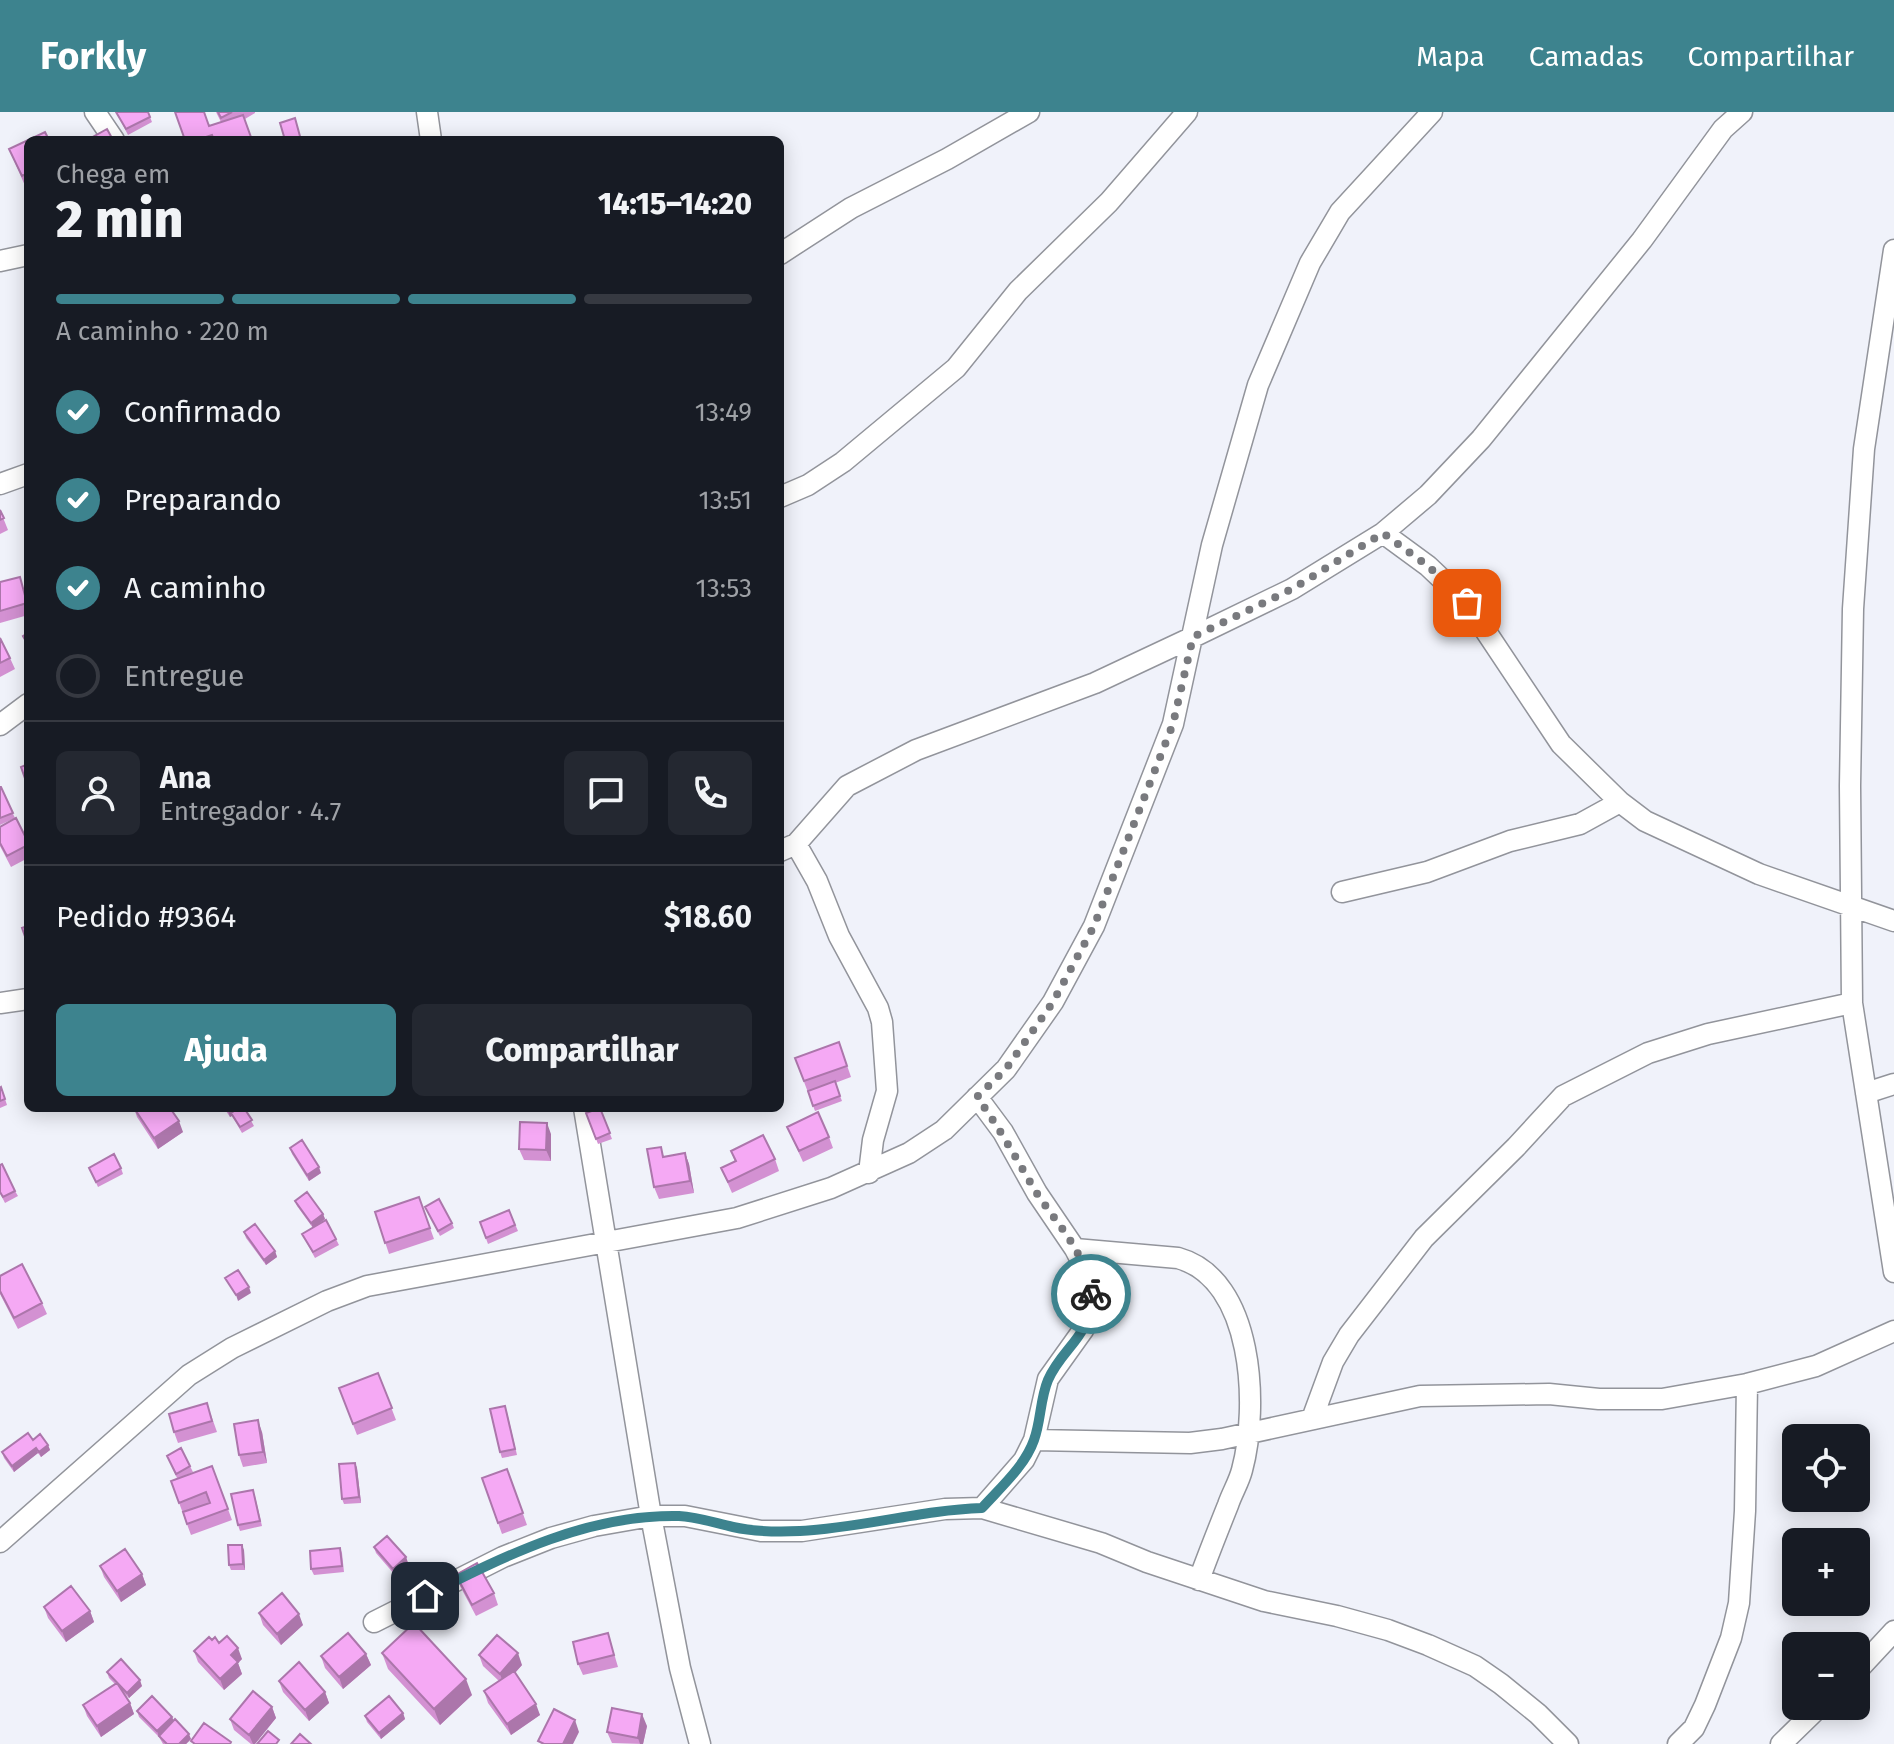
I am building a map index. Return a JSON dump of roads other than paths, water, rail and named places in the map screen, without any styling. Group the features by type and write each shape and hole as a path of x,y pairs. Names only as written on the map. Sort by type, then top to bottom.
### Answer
{"street":[{"path":"95,112 111,136"},
{"path":"427,112 430,136"},
{"path":"784,252 878,193 947,159 1029,112"},
{"path":"784,495 808,485 843,462 956,368 1018,291 1109,202 1187,112"},
{"path":"0,1542 189,1375 232,1348 327,1301 367,1286 737,1218 831,1188 909,1153 944,1130 1006,1069 1053,1002 1094,926 1173,724 1212,545 1258,385 1310,263 1340,212 1432,112"},
{"path":"869,1173 873,1140 887,1091 882,1022 878,1008 839,936 817,881 788,848 847,786 916,750 1095,683 1193,637 1292,589 1383,533 1428,495 1481,439 1642,240 1723,129 1742,112"},
{"path":"1894,250 1864,449 1853,609 1850,786 1852,1003 1894,1272"},
{"path":"0,261 24,256"},
{"path":"0,484 24,475"},
{"path":"1383,533 1428,566 1467,603 1561,744 1620,802 1645,821 1759,874 1894,921"},
{"path":"0,725 24,707"},
{"path":"1342,892 1427,872 1532,834 1580,824 1620,802"},
{"path":"0,1003 24,1000"},
{"path":"1312,1419 1333,1362 1349,1335 1424,1238 1563,1096 1648,1053 1708,1034 1852,1003"},
{"path":"1866,1093 1894,1084"},
{"path":"977,1097 1003,1132 1037,1193 1075,1249 1087,1272 1092,1312 1048,1379 1034,1440 1024,1460 982,1508"},
{"path":"585,1112 651,1516 680,1668 700,1744"},
{"path":"1075,1249 1178,1258 1190,1262 1209,1275 1232,1308 1247,1351 1248,1432 1242,1471 1199,1580"},
{"path":"1034,1440 1190,1443 1222,1439 1420,1396 1549,1394 1599,1399 1662,1399 1747,1384 1816,1366 1894,1331"},
{"path":"1678,1744 1694,1728 1705,1705 1731,1638 1739,1603 1745,1511 1747,1384"},
{"path":"374,1622 503,1557 551,1538 594,1526 651,1516 685,1516 761,1531 802,1531 945,1509 982,1508 1101,1543 1264,1601 1337,1616 1428,1645 1475,1666 1501,1684 1568,1744"},
{"path":"1870,1657 1894,1631"},
{"path":"1781,1744 1806,1720"}]}
